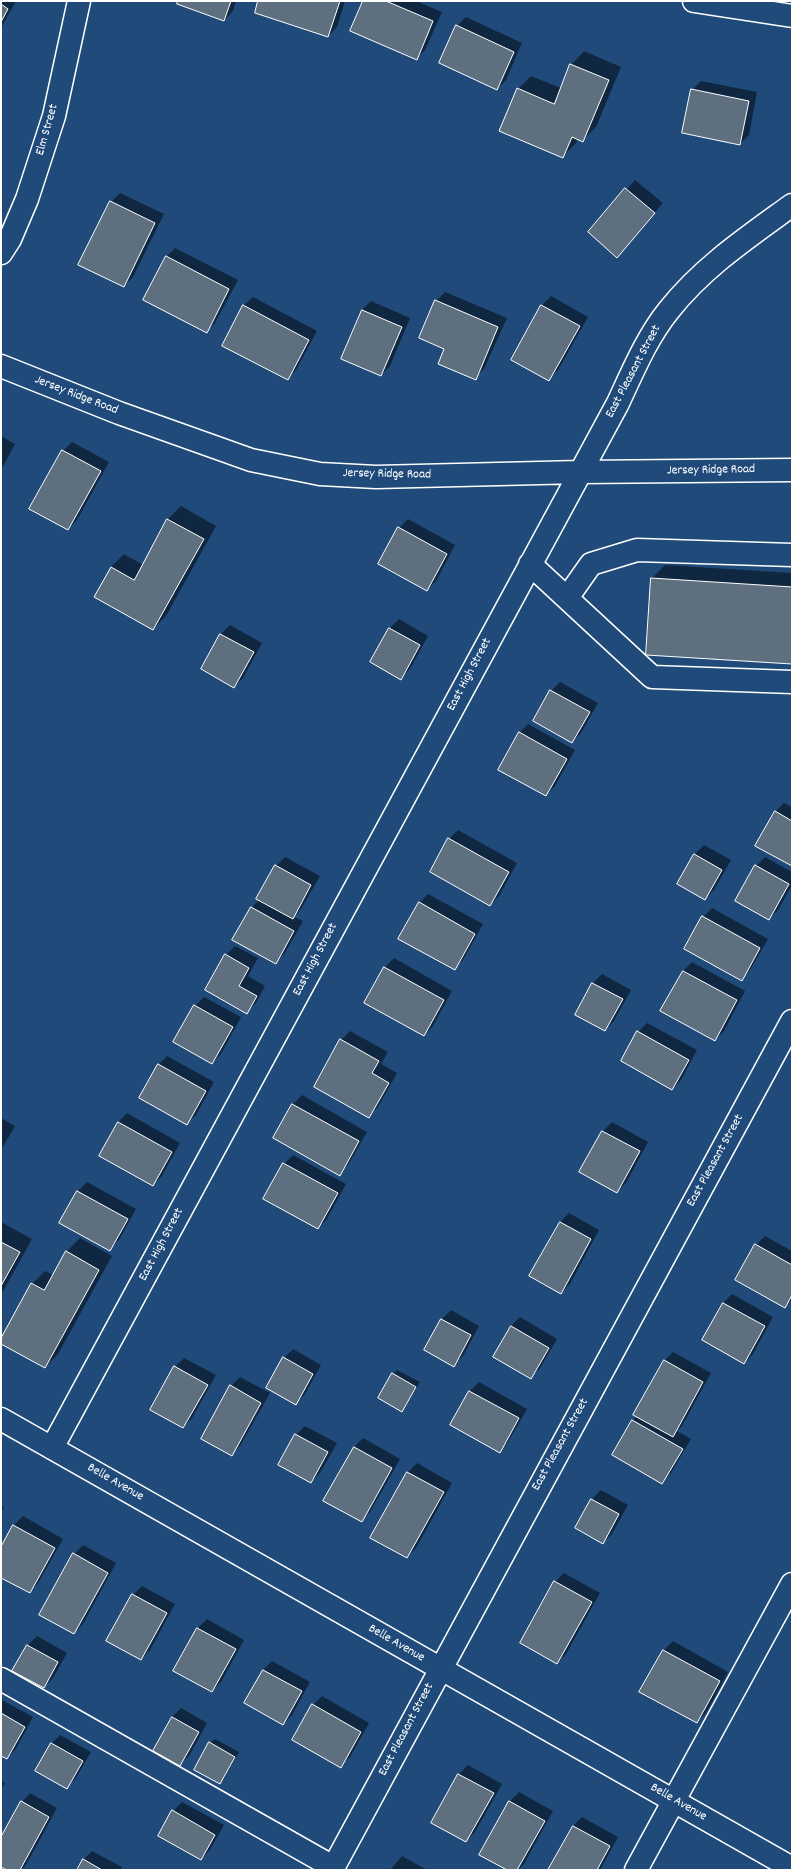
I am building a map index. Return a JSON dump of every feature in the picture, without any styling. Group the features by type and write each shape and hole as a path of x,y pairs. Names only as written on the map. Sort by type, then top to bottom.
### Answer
{"street":[{"name":"Elm Street","path":"1,253 10,239 27,199 54,116 79,1"},
{"path":"694,1 792,16"},
{"name":"East Pleasant Street","path":"580,472 618,403 642,353 669,310 716,260 792,205"},
{"name":"Jersey Ridge Road","path":"1,366 163,429 251,460 320,474 376,477 580,472 792,470"},
{"name":"East High Street","path":"52,1448 580,472"},
{"path":"567,598 591,564 638,550 792,555"},
{"path":"530,564 652,676 792,682"},
{"name":"East Pleasant Street","path":"332,1868 792,1021"},
{"name":"Belle Avenue","path":"1,1418 792,1868"},
{"path":"636,1870 792,1584"},
{"path":"1,1679 332,1868"}],"building":[{"path":"178,1 231,1 224,21 177,4"},
{"path":"258,1 340,1 328,37 255,13"},
{"path":"363,1 386,1 433,21 417,60 350,31"},
{"path":"1,4 8,9 1,22"},
{"path":"456,25 514,52 497,90 439,63"},
{"path":"570,64 609,80 583,142 572,137 563,158 499,131 517,88 554,104"},
{"path":"691,89 749,101 740,145 682,133"},
{"path":"625,188 655,213 617,258 588,232"},
{"path":"110,201 155,223 124,287 78,265"},
{"path":"166,256 229,289 207,333 143,300"},
{"path":"435,300 498,327 476,380 438,364 444,349 419,338"},
{"path":"243,305 309,340 288,380 222,346"},
{"path":"541,305 580,326 549,381 511,360"},
{"path":"362,310 402,327 381,376 341,359"},
{"path":"62,450 101,471 68,530 29,509"},
{"path":"167,519 204,539 153,630 94,597 111,567 134,580"},
{"path":"398,527 447,554 427,591 378,564"},
{"path":"651,578 792,587 792,664 646,655"},
{"path":"389,628 420,645 401,680 370,662"},
{"path":"220,634 254,652 234,688 201,669"},
{"path":"550,690 590,712 572,743 533,721"},
{"path":"519,732 567,759 546,796 498,770"},
{"path":"775,811 792,821 792,866 755,846"},
{"path":"448,838 509,872 490,906 430,872"},
{"path":"694,854 722,870 705,900 677,884"},
{"path":"275,865 311,885 293,919 256,899"},
{"path":"755,865 789,884 769,920 735,901"},
{"path":"419,902 475,934 455,970 398,939"},
{"path":"251,907 294,931 276,964 232,940"},
{"path":"702,916 760,948 742,981 684,949"},
{"path":"225,954 249,968 239,986 257,996 247,1014 205,990"},
{"path":"384,967 444,1000 424,1036 364,1003"},
{"path":"683,971 737,1000 715,1041 660,1011"},
{"path":"592,983 623,999 605,1031 575,1015"},
{"path":"194,1005 233,1027 212,1064 173,1042"},
{"path":"637,1031 689,1060 672,1090 621,1061"},
{"path":"340,1039 379,1061 372,1073 389,1083 369,1118 314,1087"},
{"path":"158,1064 206,1091 187,1125 139,1098"},
{"path":"292,1104 359,1141 340,1176 273,1138"},
{"path":"118,1122 172,1152 153,1186 99,1156"},
{"path":"602,1131 640,1151 617,1193 579,1172"},
{"path":"283,1163 338,1193 318,1229 263,1199"},
{"path":"77,1191 128,1219 110,1251 59,1223"},
{"path":"560,1222 591,1239 561,1294 529,1276"},
{"path":"1,1242 20,1252 1,1286"},
{"path":"755,1244 792,1265 792,1295 785,1308 735,1280"},
{"path":"66,1251 99,1270 45,1368 1,1344 1,1338 31,1283 44,1290"},
{"path":"723,1303 765,1326 744,1364 702,1340"},
{"path":"441,1319 471,1335 454,1367 424,1350"},
{"path":"511,1326 549,1348 531,1379 493,1357"},
{"path":"283,1357 313,1374 296,1405 266,1388"},
{"path":"664,1360 703,1382 673,1437 633,1415"},
{"path":"174,1366 208,1385 183,1428 150,1410"},
{"path":"392,1373 416,1387 402,1412 378,1398"},
{"path":"230,1385 261,1403 232,1456 201,1439"},
{"path":"469,1391 519,1418 500,1453 450,1425"},
{"path":"632,1420 683,1449 662,1484 612,1455"},
{"path":"295,1434 328,1452 311,1483 278,1465"},
{"path":"354,1447 392,1468 362,1522 323,1501"},
{"path":"407,1472 444,1492 407,1558 370,1538"},
{"path":"591,1499 619,1514 603,1544 575,1528"},
{"path":"13,1525 55,1548 30,1593 1,1578 1,1547"},
{"path":"73,1553 108,1573 74,1634 39,1615"},
{"path":"554,1581 592,1602 557,1664 520,1643"},
{"path":"132,1594 167,1613 141,1660 106,1641"},
{"path":"197,1628 236,1649 212,1692 173,1671"},
{"path":"27,1645 58,1662 44,1688 12,1671"},
{"path":"663,1650 720,1681 697,1723 639,1692"},
{"path":"263,1670 302,1691 283,1725 244,1703"},
{"path":"312,1704 361,1732 341,1768 292,1740"},
{"path":"1,1713 25,1727 7,1759 1,1756"},
{"path":"172,1717 199,1732 180,1766 153,1751"},
{"path":"209,1742 235,1757 220,1784 194,1770"},
{"path":"51,1743 83,1761 67,1789 35,1771"},
{"path":"458,1774 494,1793 466,1842 431,1823"},
{"path":"21,1801 49,1817 20,1870 7,1870 1,1867 1,1837"},
{"path":"509,1801 545,1821 517,1870 507,1870 479,1855"},
{"path":"172,1810 215,1835 201,1860 158,1836"},
{"path":"573,1826 610,1846 597,1870 548,1870"},
{"path":"83,1859 102,1870 77,1870"}]}
